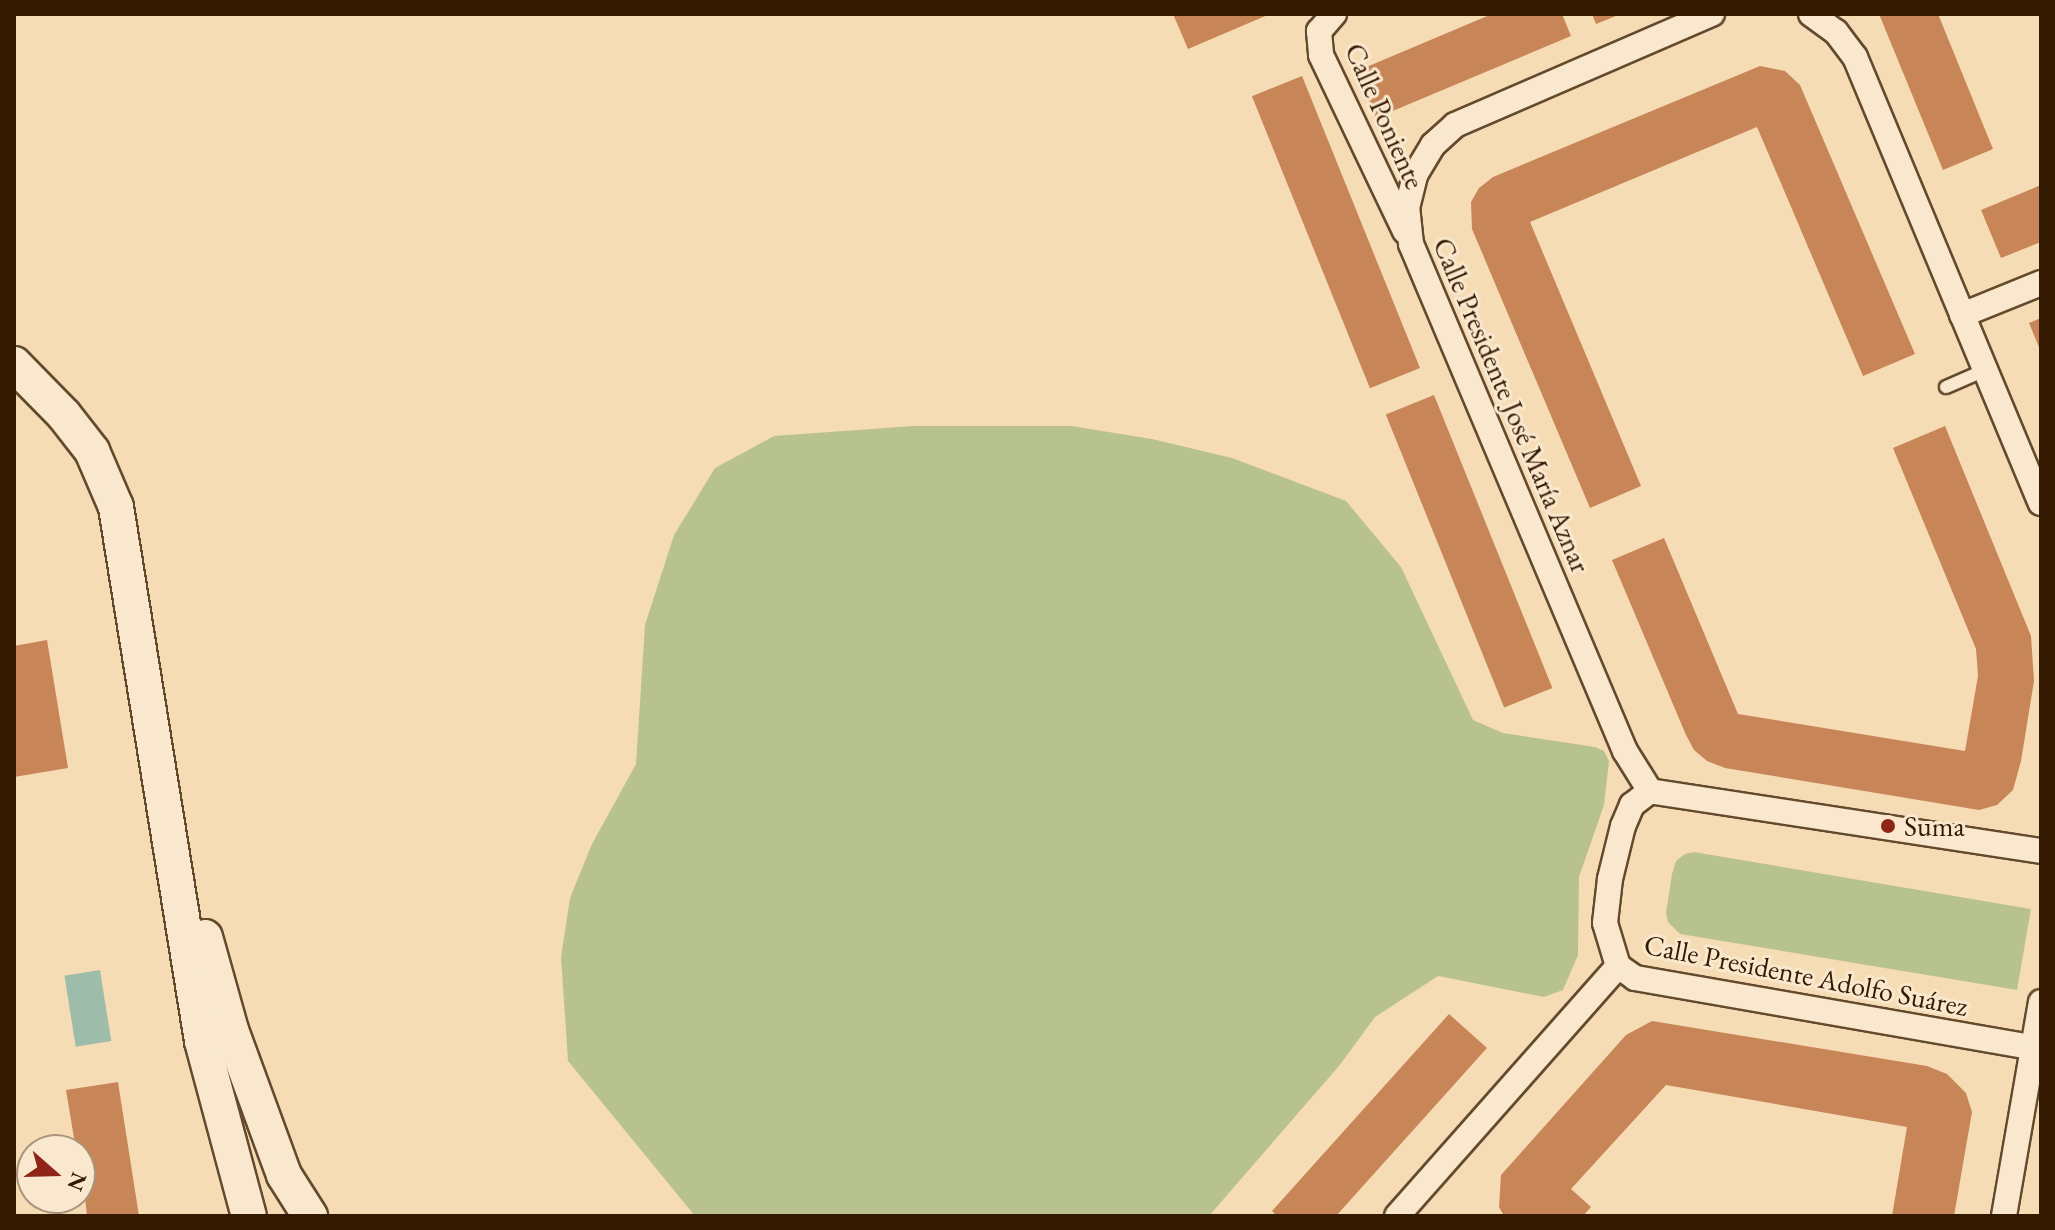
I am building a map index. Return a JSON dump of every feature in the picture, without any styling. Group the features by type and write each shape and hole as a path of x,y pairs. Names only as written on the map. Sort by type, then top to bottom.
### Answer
{"main road":[{"path":"14,364 64,415 92,451 116,507 165,796 202,1041 249,1216"},
{"path":"165,796 231,1030 284,1175 310,1216"}],"street":[{"name":"Calle Poniente","path":"1334,14 1319,31 1321,55 1411,244"},
{"name":"Calle Presidente José María Aznar","path":"1650,791 1625,751 1411,244 1407,208 1415,175 1433,145 1455,125 1712,14"},
{"path":"1811,14 1836,32 1855,57"},
{"path":"1838,14 2041,503"},
{"path":"1962,315 2041,283"},
{"path":"1650,791 1699,796 2041,851"},
{"name":"Calle Presidente Adolfo Suárez","path":"1650,791 1632,805 1623,826 1610,879 1605,923 1618,966 1635,978 2037,1048"},
{"path":"1397,1216 1618,966"},
{"path":"2004,1216 2037,1048 2041,1002"}],"lane":[{"path":"1946,387 1985,370"}],"green space":[{"path":"913,426 1071,426 1152,439 1232,458 1346,501 1401,567 1473,720 1503,733 1595,747 1604,751 1609,761 1604,805 1579,877 1578,955 1563,990 1544,997 1438,976 1375,1017 1339,1066 1209,1216 695,1216 568,1061 561,957 570,898 592,844 636,764 645,625 674,535 715,468 774,436"},
{"path":"1694,852 2031,909 2017,990 1680,934 1668,922 1666,913 1672,874 1676,861"}],"shaded area":[{"path":"100,970 111,1041 76,1047 64,976"}],"building":[{"path":"1173,14 1270,14 1188,49"},
{"path":"1492,14 1562,14 1571,36 1376,118 1357,71"},
{"path":"1592,14 1621,14 1596,24"},
{"path":"1879,14 1938,14 1993,149 1943,170"},
{"path":"1760,66 1785,71 1800,85 1915,354 1863,376 1757,127 1530,222 1641,486 1590,508 1472,229 1471,202 1479,188 1493,177"},
{"path":"1302,76 1420,368 1370,388 1252,96"},
{"path":"2041,185 2041,242 2001,258 1981,210"},
{"path":"2041,318 2041,352 2029,323"},
{"path":"1434,395 1552,688 1504,707 1386,414"},
{"path":"1945,426 2031,636 2034,681 2013,790 1997,805 1979,810 1725,768 1707,761 1694,750 1686,735 1612,560 1664,538 1738,714 1965,751 1978,676 1976,649 1893,448"},
{"path":"47,640 68,768 14,777 14,646"},
{"path":"1449,1014 1487,1048 1336,1216 1277,1216 1272,1211"},
{"path":"1652,1021 1927,1066 1947,1074 1966,1093 1972,1112 1954,1216 1892,1216 1907,1127 1666,1085 1571,1189 1591,1207 1583,1216 1504,1216 1499,1207 1501,1175 1626,1035"},
{"path":"118,1082 139,1216 87,1216 96,1214 96,1134 73,1134 66,1090"}],"place":[{"name":"Suma","path":"1888,826"}]}
